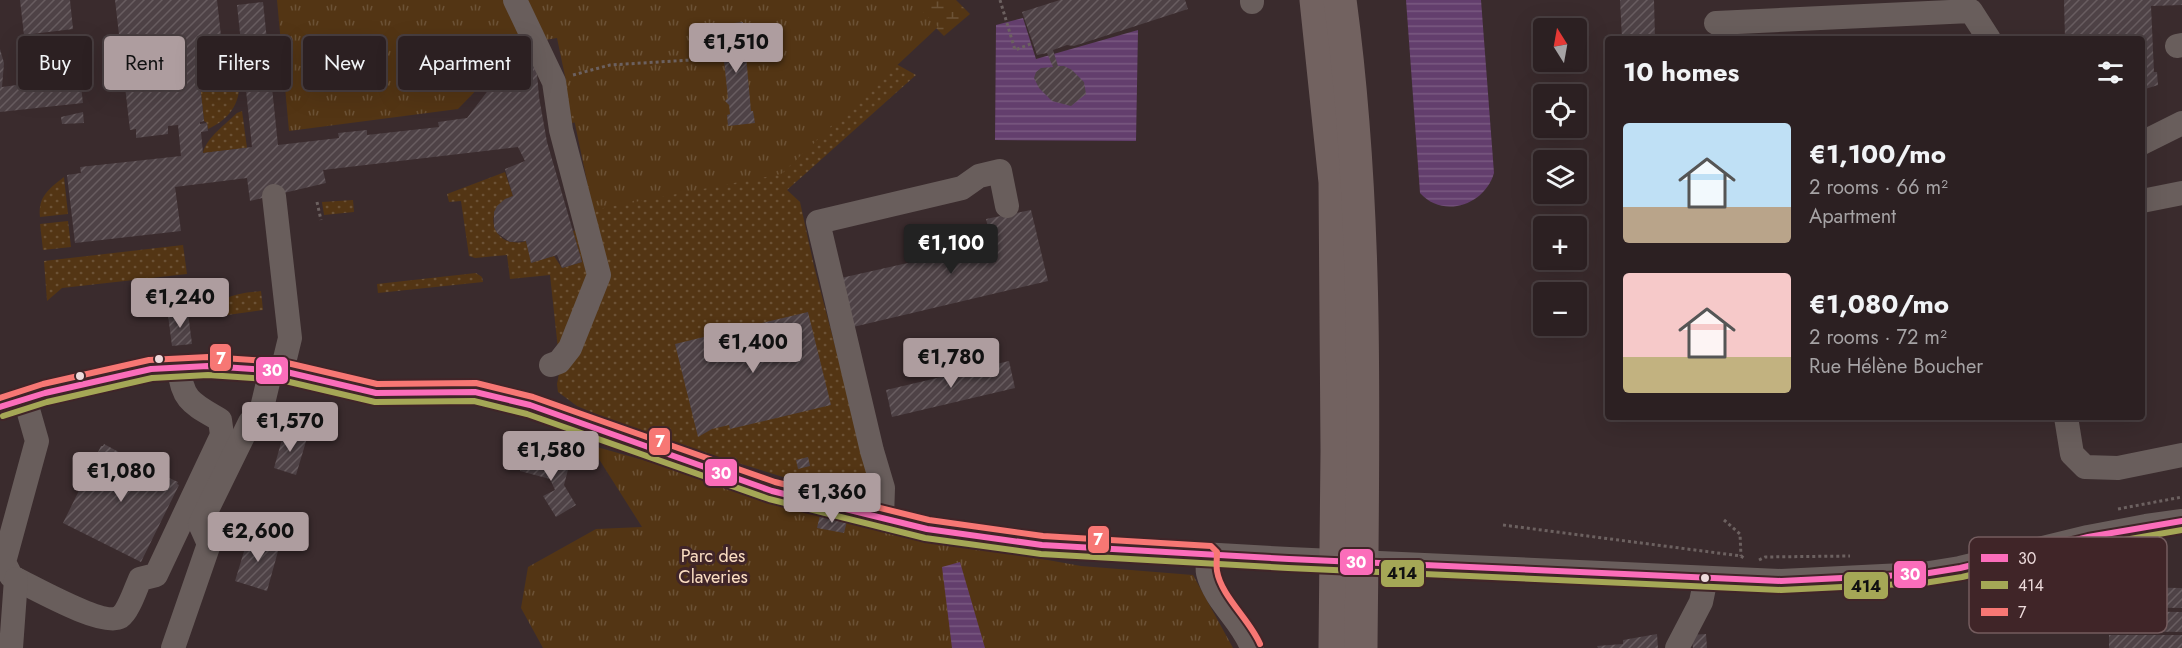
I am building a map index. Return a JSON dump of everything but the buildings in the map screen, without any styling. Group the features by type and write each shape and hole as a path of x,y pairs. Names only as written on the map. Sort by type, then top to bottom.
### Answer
{"highway":[{"path":"1316,0 1335,182 1337,451 1335,648"},
{"path":"1340,0 1359,184 1363,452 1361,648"}],"street":[{"path":"515,0 554,82 561,130 600,275 570,348 559,362 552,365"},
{"path":"1716,23 1973,6 1988,36"},
{"path":"2145,126 2182,118"},
{"path":"2145,142 2182,123"},
{"path":"882,518 883,488 872,452 818,222 962,188 979,176 1000,171 1007,206"},
{"path":"2145,200 2182,193"},
{"path":"173,648 209,544 200,524 250,422 260,416 290,338 274,196"},
{"path":"0,407 111,377 151,369 208,366 276,371 376,393 475,392 530,405 762,488 927,528 1042,545 1289,559 1781,581 1923,574 1969,566"},
{"path":"25,399 38,441 4,562 11,576 16,579 96,617 114,620 123,615 140,579 156,575 222,435 220,420 188,400 182,389 179,368"},
{"path":"2066,420 2072,454 2085,467 2118,468 2182,455"},
{"path":"2088,537 2182,521"},
{"path":"1208,554 1208,573 1216,593 1249,638 1252,648"},
{"path":"1677,648 1701,602 1706,578"},
{"path":"11,648 16,579"}],"path":[{"path":"1000,0 1015,50 1033,43"},
{"path":"554,82 610,65 723,58"},
{"path":"317,202 321,220"},
{"path":"2113,510 2182,497"},
{"path":"1724,520 1740,534 1741,556"},
{"path":"1503,525 1741,556 1752,564 1765,556 1851,556"}],"green space":[{"path":"277,0 911,0 938,27 781,174 593,210 557,38 531,42 531,36 398,36 398,90 476,90 458,109 289,131 285,90 291,90 291,36 280,36"},
{"path":"908,0 956,0 970,14 944,36"},
{"path":"898,65 916,75 787,190 800,202 814,266 869,475 872,489 870,491 860,497 851,498 641,433 577,406 558,392 560,368 605,276 581,184 618,174 589,120 566,124 562,86 571,80"},
{"path":"201,90 239,90 232,110 222,121 208,129 204,121"},
{"path":"242,111 247,148 203,153 212,137"},
{"path":"505,172 513,196 502,202 496,210 493,218 498,234 505,240 526,241 532,262 554,256 562,268 582,262 573,231 581,228 593,265 558,349 550,275 510,279 507,255 475,258 469,256 461,201 449,202 447,194"},
{"path":"64,177 68,214 40,217 43,198 49,189"},
{"path":"353,200 354,212 324,215 322,202"},
{"path":"68,221 71,247 43,250 40,224"},
{"path":"183,245 187,274 62,288 47,301 44,261"},
{"path":"476,273 482,277 483,282 378,293 377,284"},
{"path":"261,291 263,310 213,317 218,304 231,296"},
{"name":"Parc des Claveries","path":"590,445 899,533 1081,566 1193,575 1233,648 543,648 521,608 528,567 596,529 642,527"}],"shaded area":[{"path":"1406,0 1481,0 1494,173 1482,193 1462,205 1451,207 1440,205 1429,201 1420,193"},
{"path":"1023,18 1036,59 1138,30 1136,141 995,140 996,25"},
{"path":"960,562 985,648 952,648 942,567"}],"transit line":[{"name":"7","path":"0,398 43,384 149,360 208,357 283,362 377,384 476,383 533,397 775,482 929,520 1043,536 1211,546 1217,552 1217,571 1224,590 1260,644"},
{"name":"30","path":"0,407 45,393 151,369 208,366 282,371 376,393 475,392 530,405 772,491 927,529 1042,545 1289,559 1781,581 1923,574 1969,566"},
{"name":"414","path":"3,416 47,402 152,378 208,375 281,380 375,402 474,401 527,414 769,499 925,538 1041,554 1288,568 1781,590 1924,583 1969,575"},
{"name":"30","path":"2088,537 2182,521"},
{"name":"414","path":"2142,537 2182,530"}]}
